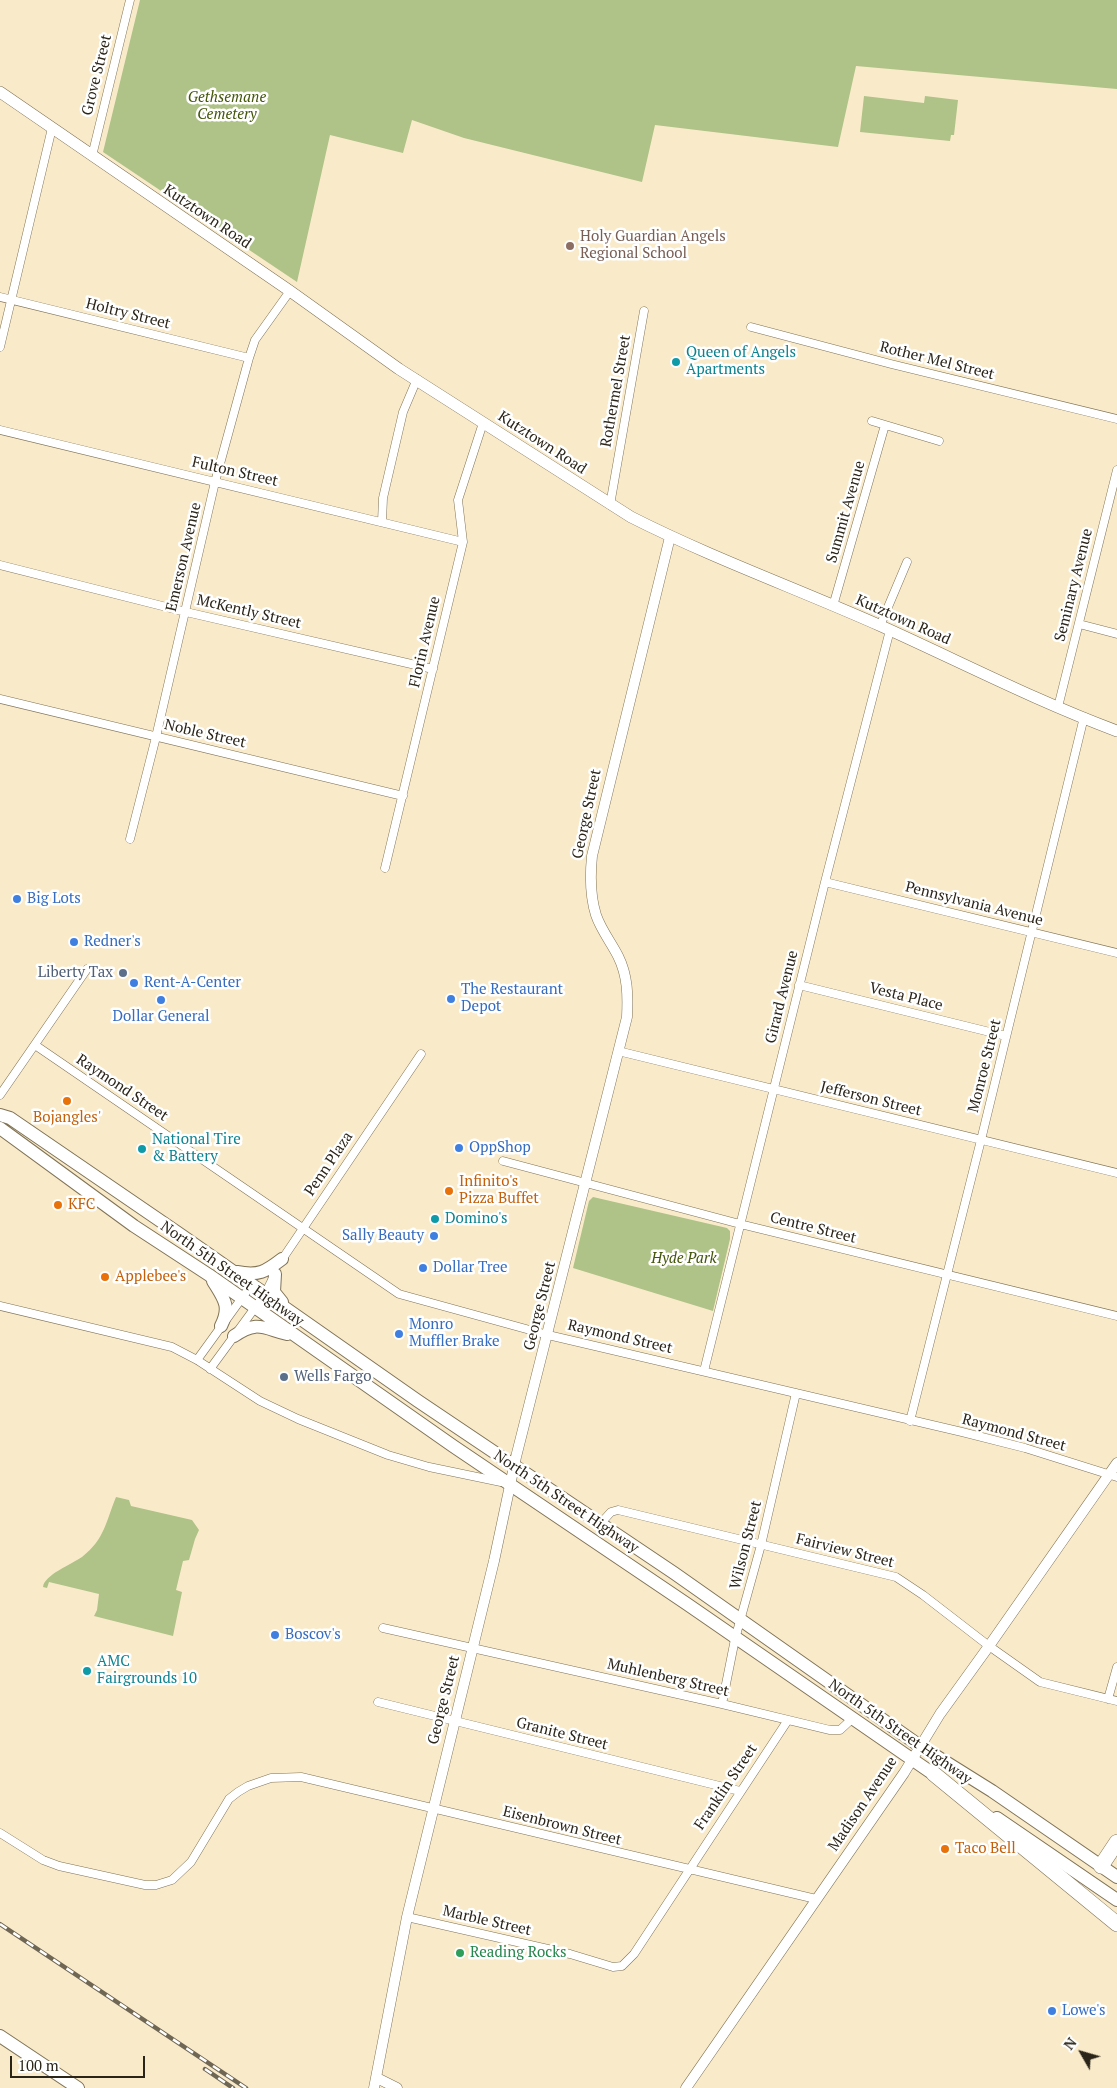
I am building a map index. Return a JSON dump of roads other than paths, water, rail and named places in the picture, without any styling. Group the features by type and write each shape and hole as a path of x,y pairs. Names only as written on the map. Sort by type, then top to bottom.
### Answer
{"highway":[{"path":"934,1774 1117,1924"},
{"path":"1101,1866 1117,1842"}],"main road":[{"name":"Kutztown Road","path":"0,92 290,291 399,369 610,505 670,537 885,628 1058,707 1117,731"},
{"name":"North 5th Street Highway","path":"0,1115 10,1118 920,1746 992,1791 1117,1877"},
{"name":"North 5th Street Highway","path":"0,1128 78,1186 209,1275 294,1336 1117,1900"},
{"path":"234,1272 252,1275 259,1274 282,1259"},
{"path":"275,1274 274,1292 290,1312"},
{"path":"209,1275 226,1304 227,1315 221,1326"},
{"path":"234,1336 249,1327 260,1325 294,1336"},
{"path":"1097,1886 1101,1866"},
{"path":"0,2036 78,2088"}],"street":[{"name":"Grove Street","path":"92,156 130,0"},
{"path":"0,347 52,128"},
{"name":"Emerson Avenue","path":"130,839 186,612 215,482 249,358 255,340 290,291"},
{"name":"Holtry Street","path":"0,297 249,358"},
{"name":"Rothermel Street","path":"610,505 644,311"},
{"name":"Rother Mel Street","path":"751,327 891,364 1117,419"},
{"path":"382,522 383,498 403,412 417,379"},
{"path":"872,420 939,441"},
{"name":"Florin Avenue","path":"386,868 463,542 458,500 483,423"},
{"name":"Summit Avenue","path":"832,606 886,425"},
{"name":"Fulton Street","path":"0,430 463,542"},
{"name":"Seminary Avenue","path":"1058,707 1117,470"},
{"name":"George Street","path":"375,2083 407,1917 494,1560 514,1467 627,1018 627,983 618,955 596,914 591,886 592,856 670,537"},
{"name":"Girard Avenue","path":"704,1371 825,882 885,628 907,562"},
{"name":"McKently Street","path":"0,565 186,612 433,669"},
{"path":"1079,624 1117,634"},
{"name":"Noble Street","path":"0,699 403,796"},
{"name":"Monroe Street","path":"910,1421 981,1140 1084,717"},
{"name":"Pennsylvania Avenue","path":"825,882 1117,953"},
{"path":"0,1095 87,970"},
{"name":"Vesta Place","path":"799,985 1006,1036"},
{"name":"Raymond Street","path":"35,1045 400,1294 548,1334 1025,1448 1113,1475"},
{"name":"Jefferson Street","path":"618,1052 1117,1173"},
{"name":"Penn Plaza","path":"210,1369 265,1294 282,1259 421,1054"},
{"name":"Centre Street","path":"503,1161 740,1224 946,1276 1117,1316"},
{"path":"197,1360 252,1284"},
{"path":"0,1306 164,1344 197,1360 267,1405 298,1419 388,1455 430,1467 510,1484"},
{"name":"Wilson Street","path":"722,1704 796,1393"},
{"name":"Madison Avenue","path":"686,2088 716,2047 912,1759 940,1714 1113,1475 1117,1463"},
{"name":"Fairview Street","path":"600,1524 611,1512 618,1510 902,1580 1040,1682 1117,1701"},
{"name":"Muhlenberg Street","path":"383,1628 835,1731 845,1727 853,1718"},
{"path":"1108,1699 1117,1667"},
{"name":"Granite Street","path":"378,1702 740,1791"},
{"name":"Franklin Street","path":"688,1870 788,1720"},
{"name":"Eisenbrown Street","path":"0,1833 44,1860 59,1866 145,1885 156,1885 172,1880 191,1862 229,1799 238,1792 248,1786 271,1778 301,1778 816,1900"},
{"name":"Marble Street","path":"407,1917 570,1954 614,1967 622,1966 634,1954 688,1870"},
{"path":"375,2083 397,2088"}],"railway":[{"path":"0,1924 246,2088"},
{"path":"205,2069 233,2088"}],"place":[{"name":"Holy Guardian Angels Regional School","path":"570,246"},
{"name":"Queen of Angels Apartments","path":"676,362"},
{"name":"Big Lots","path":"17,899"},
{"name":"Redner's","path":"74,942"},
{"name":"Liberty Tax","path":"123,973"},
{"name":"Rent-A-Center","path":"134,983"},
{"name":"The Restaurant Depot","path":"451,999"},
{"name":"Dollar General","path":"161,1000"},
{"name":"Bojangles'","path":"67,1101"},
{"name":"OppShop","path":"459,1148"},
{"name":"National Tire & Battery","path":"142,1149"},
{"name":"Infinito's Pizza Buffet","path":"449,1191"},
{"name":"KFC","path":"58,1205"},
{"name":"Domino's","path":"435,1219"},
{"name":"Sally Beauty","path":"434,1236"},
{"name":"Dollar Tree","path":"423,1268"},
{"name":"Applebee's","path":"105,1277"},
{"name":"Monro Muffler Brake","path":"399,1334"},
{"name":"Wells Fargo","path":"284,1377"},
{"name":"Boscov's","path":"275,1635"},
{"name":"AMC Fairgrounds 10","path":"87,1671"},
{"name":"Taco Bell","path":"945,1849"},
{"name":"Reading Rocks","path":"460,1953"},
{"name":"Lowe's","path":"1052,2011"}],"park label":[{"name":"Gethsemane Cemetery","path":"227,106"},
{"name":"Hyde Park","path":"684,1259"}]}
